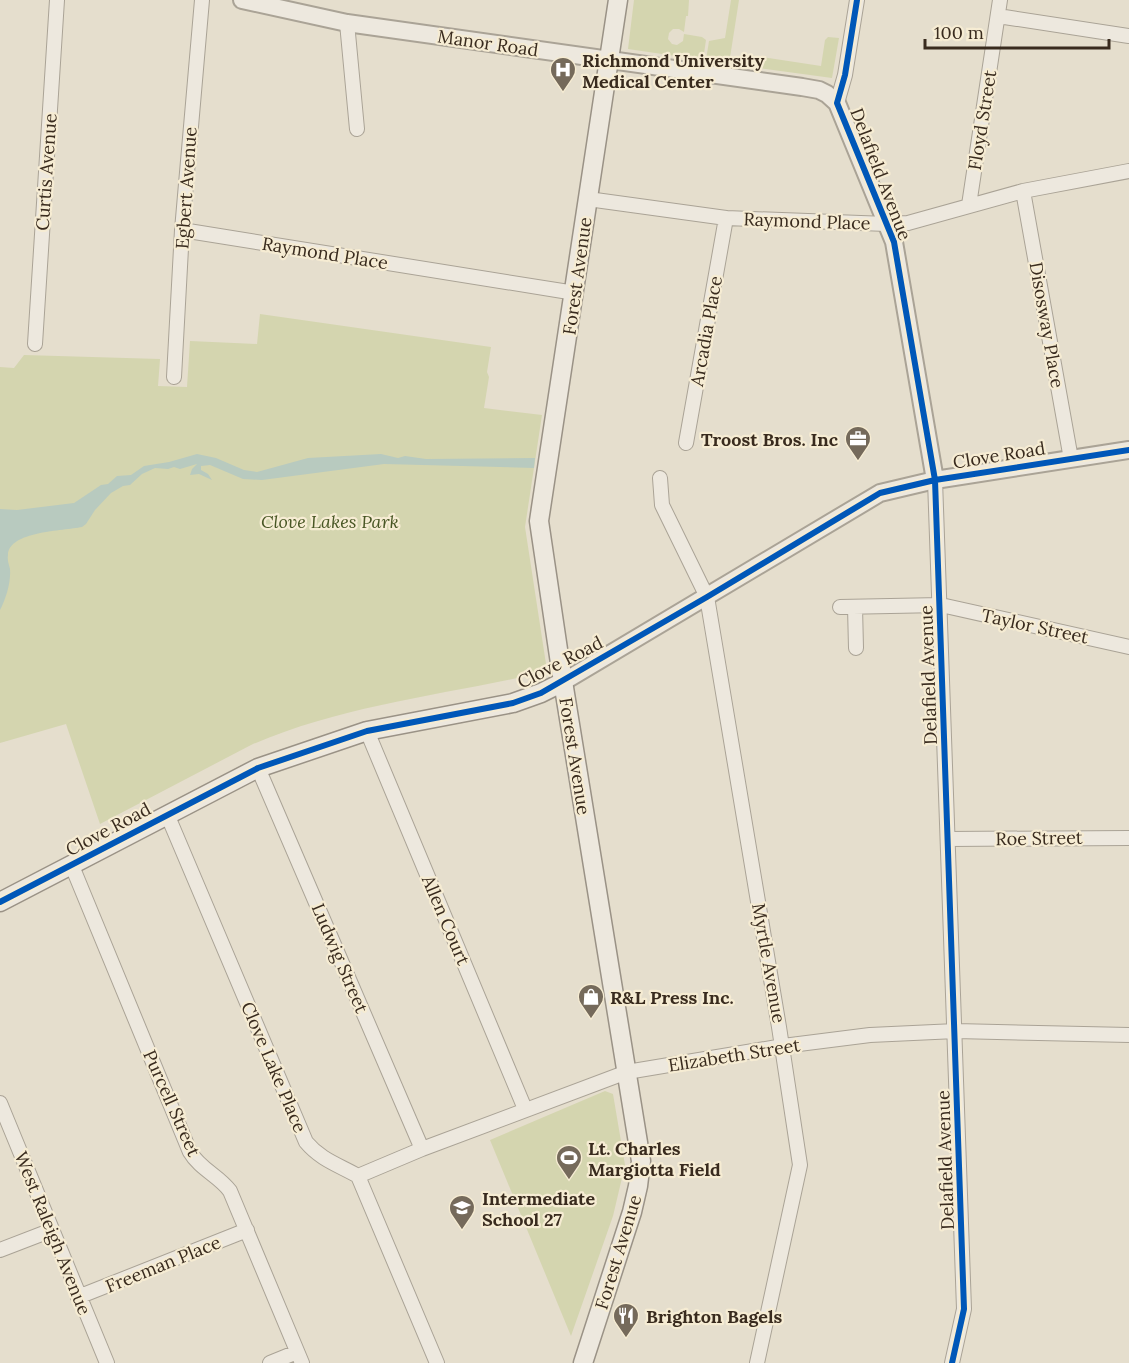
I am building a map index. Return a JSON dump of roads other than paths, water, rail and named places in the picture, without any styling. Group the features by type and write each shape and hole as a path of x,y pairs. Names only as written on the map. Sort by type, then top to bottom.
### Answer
{"main road":[{"name":"Forest Avenue","path":"583,1363 632,1212 641,1173 641,1161 543,558 539,521 618,0"},
{"name":"Clove Road","path":"0,902 258,768 367,731 513,703 563,682"}],"street":[{"name":"Curtis Avenue","path":"35,344 57,0"},
{"name":"Egbert Avenue","path":"174,377 182,230 202,0"},
{"name":"Manor Road","path":"242,0 346,22 802,87 819,90 837,103"},
{"name":"Delafield Avenue","path":"857,0 845,75 837,103 894,242 936,480 964,1309 952,1363"},
{"name":"Floyd Street","path":"969,205 1000,0"},
{"path":"998,16 1129,36"},
{"path":"346,22 357,129"},
{"name":"Raymond Place","path":"588,199 726,219 908,223 1023,191 1129,171"},
{"name":"Disosway Place","path":"1023,191 1071,459"},
{"name":"Arcadia Place","path":"686,443 726,219"},
{"name":"Raymond Place","path":"182,230 574,292"},
{"name":"Clove Road","path":"563,682 880,493 936,480 1129,450"},
{"name":"Myrtle Avenue","path":"660,478 662,505 707,597 783,1046 800,1165 757,1363"},
{"name":"Taylor Street","path":"856,648 848,607 941,605 1129,646"},
{"name":"Allen Court","path":"367,731 525,1109"},
{"name":"Ludwig Street","path":"258,768 422,1149"},
{"name":"Clove Lake Place","path":"167,814 306,1142 315,1152 332,1164 358,1176"},
{"name":"Roe Street","path":"949,839 1129,838"},
{"name":"Purcell Street","path":"72,866 190,1152 201,1166 226,1185 299,1357"},
{"name":"Elizabeth Street","path":"358,1176 525,1109 627,1072 783,1046 870,1035 956,1031 1129,1035"},
{"name":"West Raleigh Avenue","path":"0,1103 103,1362"},
{"path":"358,1176 437,1363"},
{"path":"0,1250 52,1230"},
{"name":"Freeman Place","path":"78,1297 247,1230"},
{"path":"270,1363 299,1357"}],"place":[{"name":"Richmond University Medical Center","path":"563,93"},
{"name":"Troost Bros. Inc","path":"858,462"},
{"name":"R&L Press Inc.","path":"591,1020"},
{"name":"Lt. Charles Margiotta Field","path":"569,1181"},
{"name":"Intermediate School 27","path":"462,1231"},
{"name":"Brighton Bagels","path":"626,1339"}],"park label":[{"name":"Clove Lakes Park","path":"330,521"}]}
